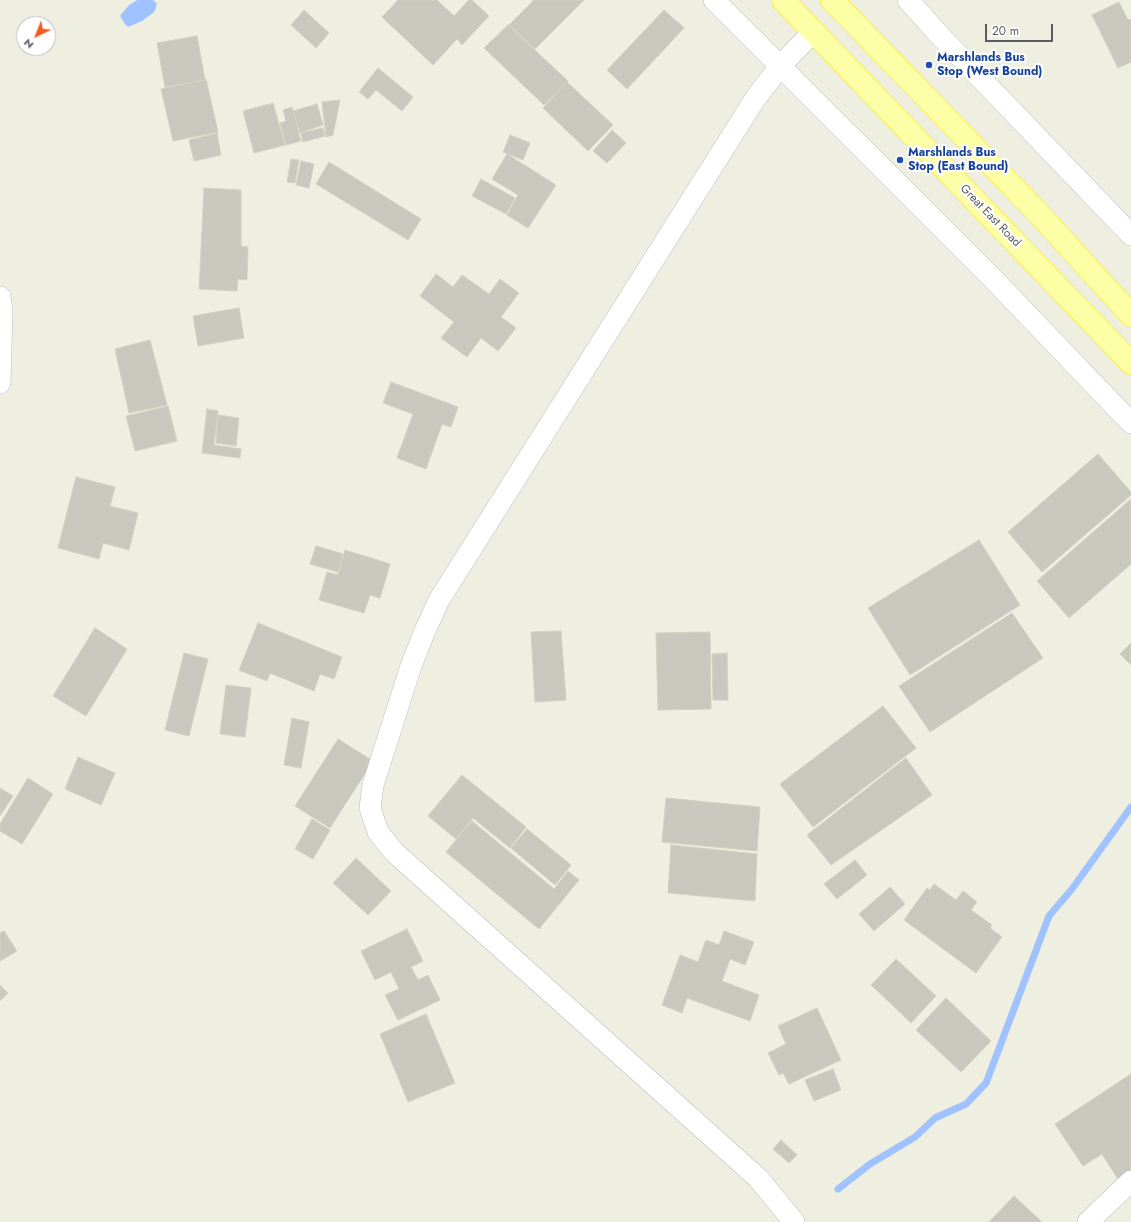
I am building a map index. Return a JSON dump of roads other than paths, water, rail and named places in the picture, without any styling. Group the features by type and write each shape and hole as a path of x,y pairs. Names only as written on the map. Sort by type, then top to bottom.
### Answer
{"main road":[{"name":"Great East Road","path":"783,0 1131,363"},
{"path":"832,0 1040,215 1131,315"}],"street":[{"path":"714,0 997,283 1131,423"},
{"path":"908,0 948,44 1131,235"},
{"path":"794,1222 758,1178 394,852 378,832 370,808 373,785 411,666 439,600 755,99 780,65 814,32"},
{"path":"0,297 2,311 0,383"},
{"path":"1088,1222 1131,1182"}],"water":[{"path":"137,0 153,0 157,4 154,12 142,21 128,27 120,16 129,5"}],"waterway":[{"path":"838,1189 870,1164 915,1137 935,1118 966,1104 986,1083 1049,916 1072,889 1131,807"}],"place":[{"name":"Marshlands Bus Stop (West Bound)","path":"929,65"},
{"name":"Marshlands Bus Stop (East Bound)","path":"900,160"}]}
